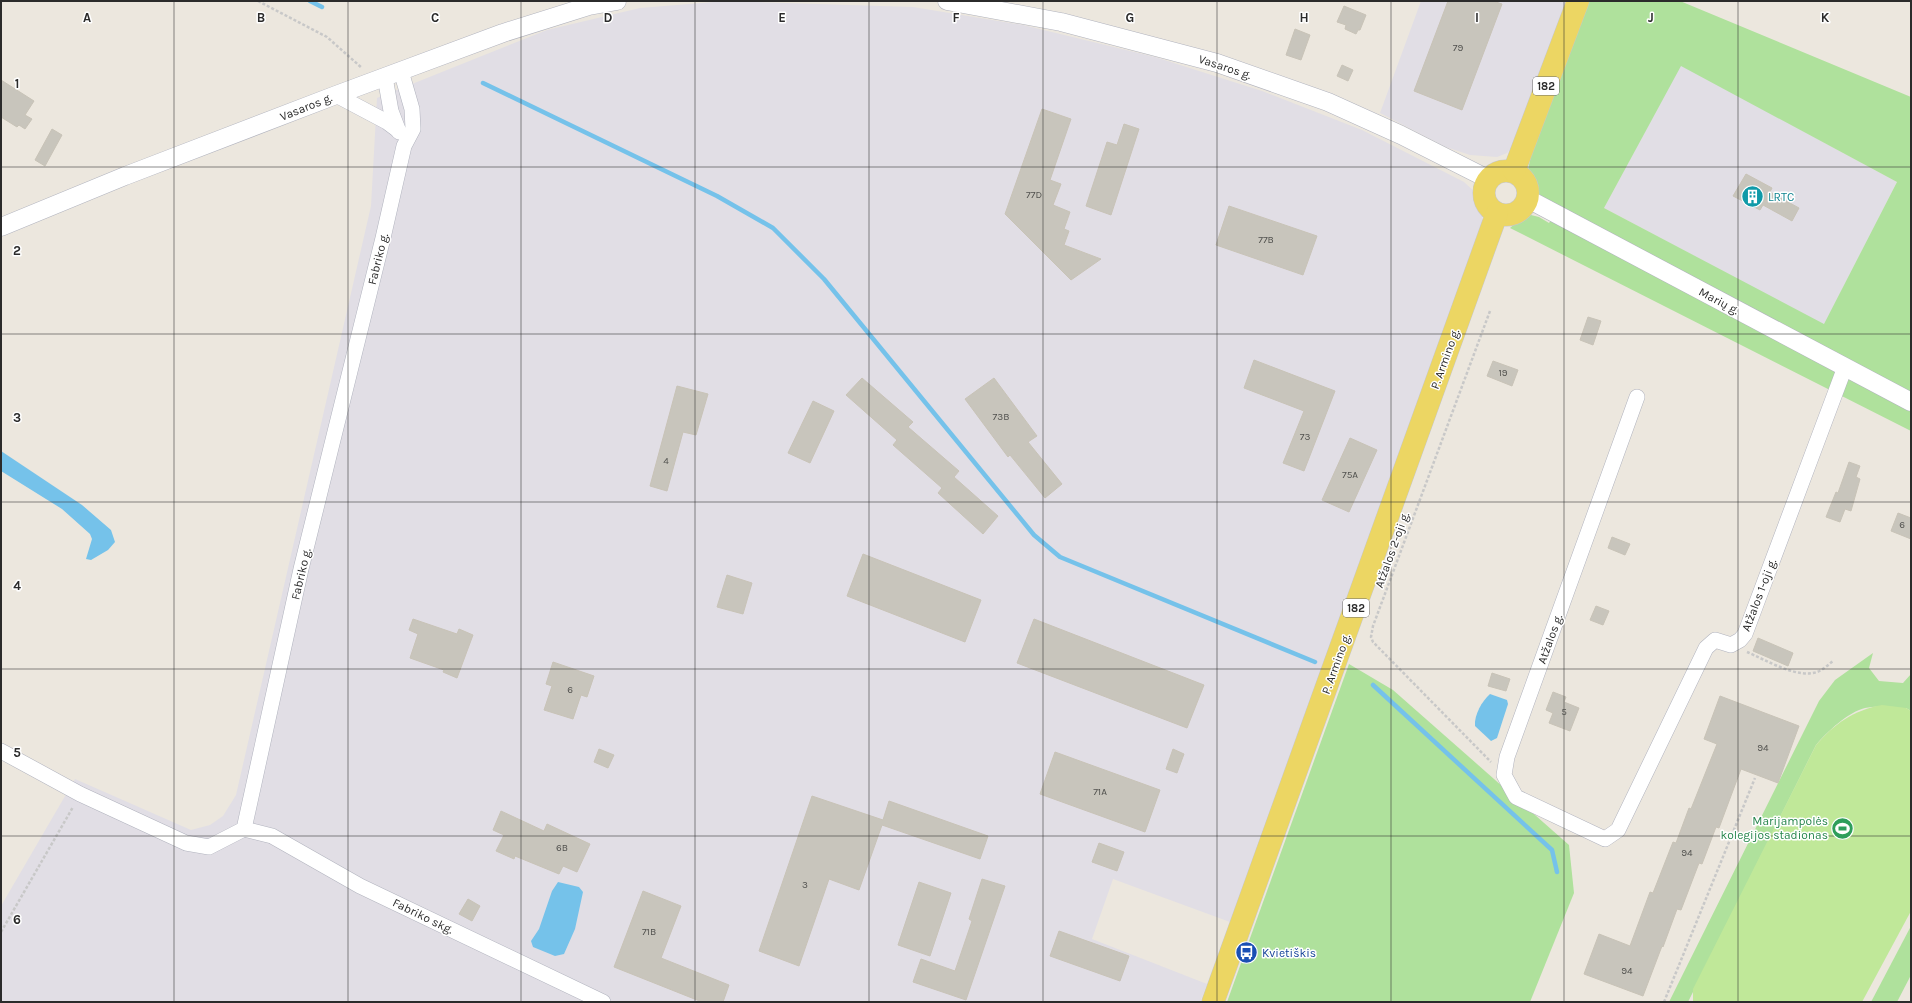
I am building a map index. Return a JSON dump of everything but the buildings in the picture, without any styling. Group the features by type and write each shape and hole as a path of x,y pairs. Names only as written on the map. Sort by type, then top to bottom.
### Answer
{"main road":[{"name":"182","path":"1514,171 1578,1"},
{"path":"1500,171 1514,171 1524,180 1529,192 1528,199 1519,211 1512,214 1497,213 1490,209 1484,195 1484,187 1488,179 1500,171"},
{"name":"P. Armino g.","path":"1213,1002 1497,213"}],"street":[{"name":"Vasaros g.","path":"1,227 125,176 387,76 544,19 589,6 617,1"},
{"name":"Vasaros g.","path":"947,1 1061,22 1218,63 1328,102 1401,135 1488,179"},
{"path":"387,76 392,111 404,146"},
{"name":"Fabriko g.","path":"244,829 301,569 384,238 404,146 413,129 412,109 387,76"},
{"path":"336,95 387,122 399,131"},
{"name":"Marių g.","path":"1528,199 1911,402"},
{"name":"Atžalos 1-oji g.","path":"1731,644 1740,640 1745,634 1845,367"},
{"name":"Atžalos g.","path":"1504,776 1507,757 1637,397"},
{"path":"1504,776 1516,797 1605,839 1618,830 1706,648 1715,640 1731,644"},
{"path":"1,751 80,794 186,843 209,847 244,829"},
{"name":"Fabriko skg.","path":"244,829 272,836 360,886 603,1002"}],"path":[{"path":"258,1 327,37 387,76"},
{"name":"Atžalos 2-oji g.","path":"1490,311 1373,626 1371,637 1373,642 1504,776"},
{"path":"1731,644 1792,672 1813,673 1819,671 1833,661"},
{"path":"1664,1002 1755,778"},
{"path":"1,932 80,794"}],"shaded area":[{"path":"726,1 913,7 1023,25 1155,57 1262,91 1362,130 1464,182 1476,193 1482,206 1482,230 1230,922 1113,879 1092,939 1207,984 1200,1002 1,1002 1,906 75,779 191,830 210,825 223,816 236,795 371,206 377,98 547,30 640,8"},
{"path":"1421,1 1569,1 1515,144 1507,153 1497,157 1470,155 1446,147 1380,113"},
{"path":"1681,65 1897,182 1824,325 1604,208"}],"green space":[{"path":"1588,1 1680,1 1911,97 1911,392 1539,195 1531,185 1528,174 1533,149","holes":["1681,66 1897,182 1824,324 1604,208"]},
{"path":"1531,215 1539,217 1549,223 1551,220 1911,411 1911,431 1510,228 1524,216"},
{"path":"1873,653 1869,668 1879,681 1903,683 1911,674 1911,711 1906,708 1880,707 1870,707 1858,710 1838,723 1816,745 1688,1002 1669,1002 1819,701 1835,680"},
{"path":"1349,664 1393,690 1569,845 1574,893 1530,1002 1227,1002"},
{"name":"Marijampolės kolegijos stadionas","path":"1882,705 1906,708 1911,711 1911,911 1862,1002 1693,1002 1693,989 1816,745 1837,724 1845,719 1862,710"},
{"path":"1911,926 1911,975 1897,1002 1871,1002"}],"water":[{"path":"1,451 82,505 111,530 115,542 108,550 91,560 86,559 92,539 90,534 62,509 1,471"},
{"path":"1490,694 1507,700 1508,704 1497,738 1491,741 1475,726 1479,708"},
{"path":"558,882 579,887 583,892 575,929 564,954 555,956 533,947 531,941 539,929 552,891"}],"waterway":[{"path":"310,1 322,7"},
{"path":"483,83 717,196 773,228 824,279 1034,535 1060,557 1315,662"},
{"path":"1373,685 1552,850 1557,872"}],"place":[{"name":"LRTC","path":"1752,197"},
{"name":"Marijampolės kolegijos stadionas","path":"1843,828"},
{"name":"Kvietiškis","path":"1246,953"}]}
